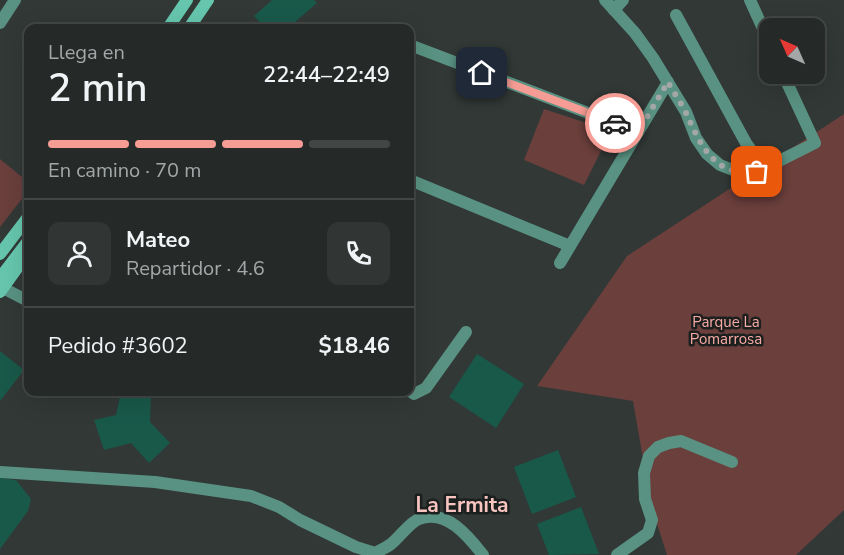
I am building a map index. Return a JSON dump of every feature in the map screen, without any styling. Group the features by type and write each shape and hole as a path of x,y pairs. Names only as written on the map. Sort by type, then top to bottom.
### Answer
{"street":[{"path":"0,23 15,0"},
{"path":"171,24 187,0"},
{"path":"192,24 208,0"},
{"path":"623,0 609,5 635,33 653,58 686,112 696,138 707,154 720,165 738,172 757,172 815,143 788,84"},
{"path":"750,0 759,20"},
{"path":"676,15 746,143 754,154 775,164"},
{"path":"414,47 638,132"},
{"path":"560,263 668,82"},
{"path":"414,182 570,246"},
{"path":"0,242 24,215"},
{"path":"0,254 24,222"},
{"path":"1,286 24,248"},
{"path":"1,286 24,258"},
{"path":"1,286 24,299"},
{"path":"414,394 426,388 466,332"},
{"path":"617,555 648,533 652,520 645,499 644,473 649,456 658,447 681,441 732,462"},
{"path":"0,472 155,483 251,496 279,507 300,520 375,554 391,544 418,519 433,517 450,521 473,542 483,555"}],"green space":[{"path":"544,109 611,131 584,185 524,160"},
{"name":"Parque La Pomarrosa","path":"844,114 844,510 796,555 667,555 651,505 633,401 537,386 627,256"},
{"path":"0,159 24,179 24,196 0,227"}],"building":[{"path":"272,0 314,0 317,3 293,24 261,24 254,16"},
{"path":"0,351 24,370 0,401"},
{"path":"477,354 524,384 496,428 449,397"},
{"path":"120,396 151,396 150,422 170,443 149,463 131,443 104,450 94,420 116,415"},
{"path":"558,450 576,497 532,514 514,467"},
{"path":"0,478 16,480 31,499 28,511 0,549"},
{"path":"581,507 599,554 549,555 537,524"}],"way so far":[{"path":"615,123 638,132 668,82 686,112 696,138 707,154 720,165 738,172 757,172"}],"district":[{"name":"La Ermita","path":"462,505"}],"route":[{"path":"482,73 615,123"}]}
